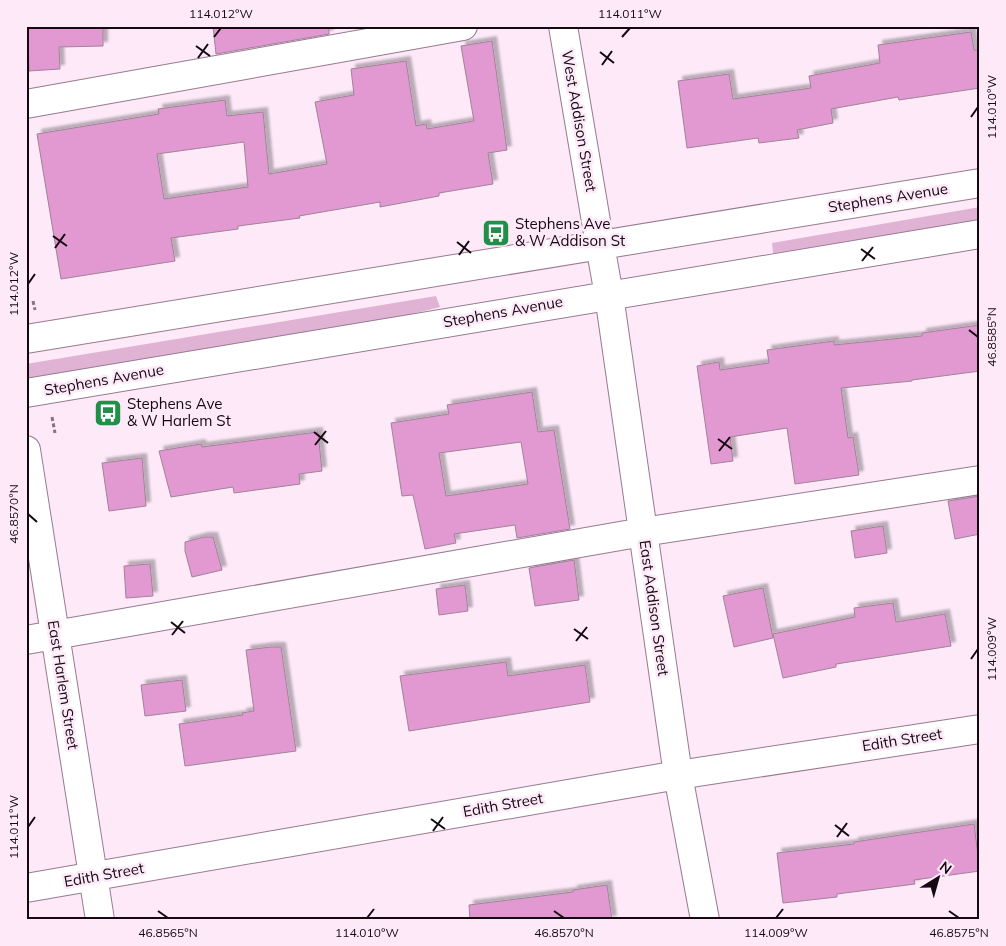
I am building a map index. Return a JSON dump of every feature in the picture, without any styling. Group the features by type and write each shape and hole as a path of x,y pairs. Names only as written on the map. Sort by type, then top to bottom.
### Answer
{"street":[{"path":"26,104 463,26"},
{"name":"West Addison Street","path":"563,26 609,295"},
{"name":"Stephens Avenue","path":"26,339 980,183"},
{"name":"Stephens Avenue","path":"26,393 980,234"},
{"name":"East Addison Street","path":"609,295 678,774 705,920"},
{"name":"East Harlem Street","path":"26,450 100,920"},
{"path":"26,640 643,532 980,480"},
{"name":"Edith Street","path":"26,888 678,774 980,728"}],"shaded area":[{"path":"980,207 980,227 774,263 772,243"},
{"path":"436,296 440,307 352,329 26,381 26,364"}],"building":[{"path":"27,26 103,26 103,46 59,47 60,69 29,71"},
{"path":"213,26 329,26 329,34 216,54"},
{"path":"971,32 974,50 980,50 980,88 899,100 898,97 831,109 833,123 797,130 799,138 759,143 758,138 687,148 678,81 729,74 733,99 811,88 809,76 880,63 878,45"},
{"path":"492,41 507,150 488,153 493,184 439,193 439,196 380,207 380,202 299,216 300,218 238,226 238,229 171,238 175,261 61,279 37,134 159,114 158,109 225,100 227,116 263,112 269,174 327,164 315,102 354,95 351,69 406,61 416,126 426,124 427,129 474,121 461,46","holes":["244,142 248,187 164,199 157,154"]},
{"path":"980,325 980,371 912,381 841,388 848,438 853,437 859,475 795,484 787,428 730,437 733,461 711,464 697,366 719,362 720,370 769,363 767,350 834,341 834,345 922,336 922,333"},
{"path":"532,392 538,432 554,430 570,529 517,538 515,525 454,534 456,543 425,549 413,495 402,496 391,423 449,414 447,405","holes":["521,442 528,484 446,496 439,453"]},
{"path":"318,432 322,471 299,474 300,484 234,493 233,487 171,497 159,451 201,444 202,447"},
{"path":"142,458 146,506 109,511 102,463"},
{"path":"980,496 980,534 955,539 948,501"},
{"path":"883,526 887,553 855,558 851,531"},
{"path":"204,537 213,537 222,570 192,577 185,551 185,542"},
{"path":"574,560 579,600 535,606 529,568"},
{"path":"150,564 153,596 126,598 124,566"},
{"path":"465,585 468,611 439,615 436,589"},
{"path":"763,588 773,638 734,647 723,596"},
{"path":"893,603 896,622 945,614 951,646 836,664 836,667 783,678 773,634 855,617 854,608"},
{"path":"281,647 296,751 185,766 179,724 243,715 242,713 254,711 246,650"},
{"path":"506,662 508,676 585,665 590,702 409,731 400,676"},
{"path":"182,680 186,711 145,716 141,685"},
{"path":"974,824 980,871 914,880 915,884 837,894 837,897 783,903 777,853 854,844 854,842"},
{"path":"607,885 612,920 470,920 469,905 573,892 573,890"}],"place":[{"name":"Stephens Ave & W Addison St","path":"496,233"},
{"name":"Stephens Ave & W Harlem St","path":"108,413"}]}
